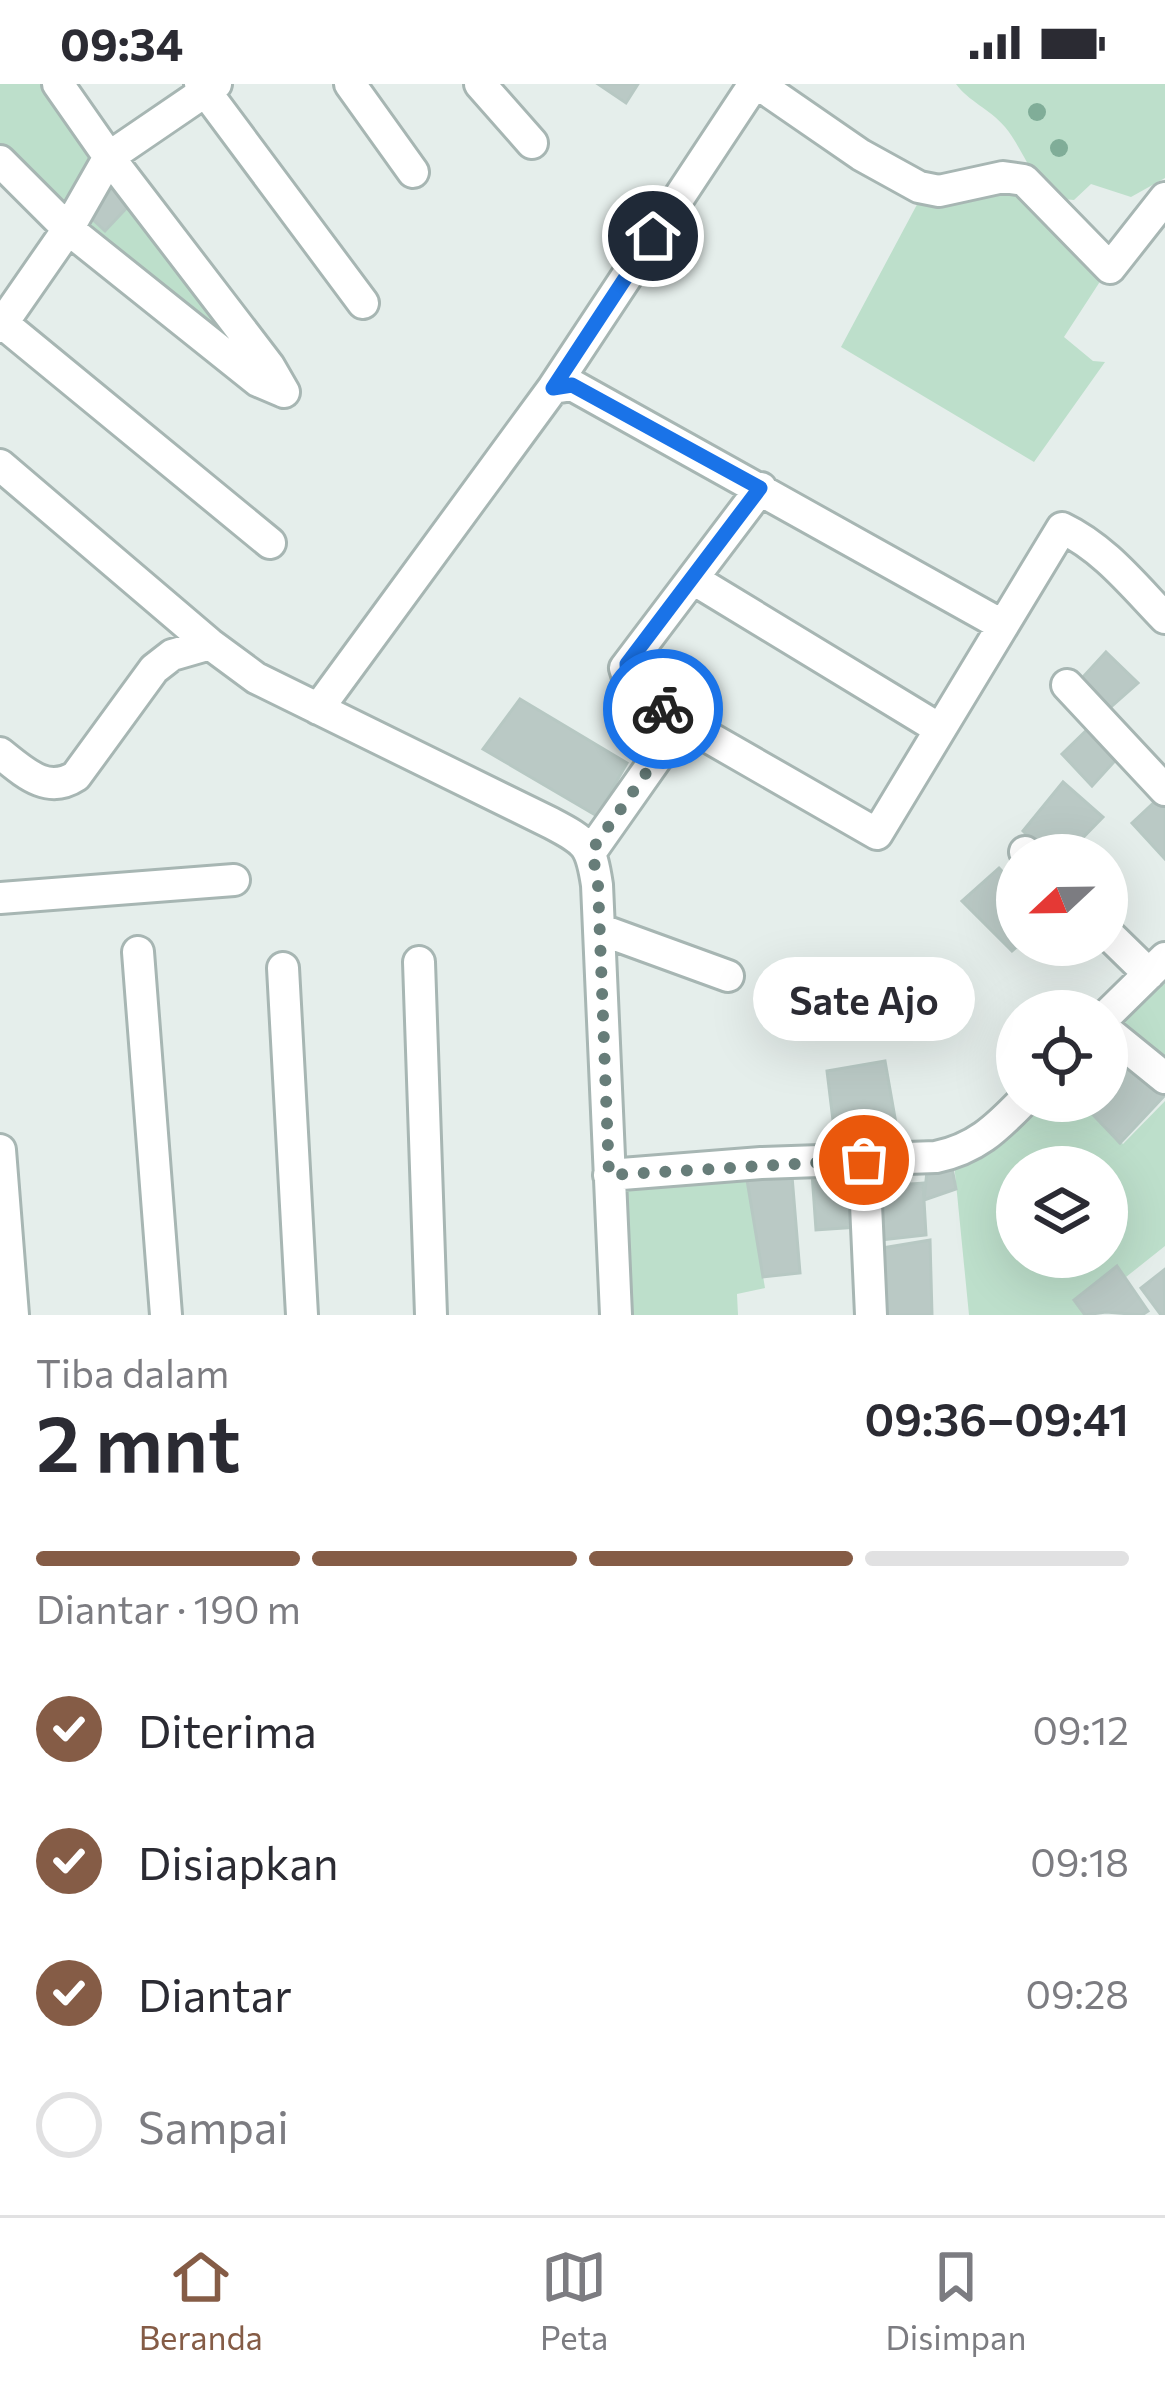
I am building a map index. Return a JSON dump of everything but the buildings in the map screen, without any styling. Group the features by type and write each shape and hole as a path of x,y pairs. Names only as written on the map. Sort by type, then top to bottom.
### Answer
{"street":[{"path":"0,161 68,229 258,381 284,392 58,84"},
{"path":"350,84 413,172"},
{"path":"480,84 532,143"},
{"path":"318,709 553,388 756,84 861,155 919,187 939,191 1003,178 1024,180 1109,268 1165,198"},
{"path":"270,543 1,324 68,229 109,158 207,87 363,303"},
{"path":"553,388 572,385 1002,626"},
{"path":"0,465 256,678 551,823 592,850"},
{"path":"760,488 627,664 625,674 631,687 682,722 877,834 1062,528 1085,539 1164,613"},
{"path":"693,579 938,728"},
{"path":"0,753 51,785 71,780 154,669 172,655 210,644"},
{"path":"1067,685 1165,790"},
{"path":"616,1315 592,850 682,722"},
{"path":"0,898 234,880"},
{"path":"599,929 728,976"},
{"path":"1128,947 1157,966 1128,994"},
{"path":"138,952 166,1315"},
{"path":"418,962 431,1315"},
{"path":"283,968 302,1315"},
{"path":"1128,1048 1165,1078"},
{"path":"609,1175 908,1160 957,1152 982,1141 1001,1122"},
{"path":"0,1150 3,1250 13,1315"},
{"path":"864,1160 872,1315"}],"green space":[{"path":"0,84 48,84 94,156 67,209 0,151"},
{"path":"956,84 1165,84 1165,178 1131,197 1091,184 1074,200 1061,197 1041,182 1005,127"},
{"path":"114,171 256,368 77,226"},
{"path":"1009,184 1085,258 1101,280 1064,337 1093,361 1105,362 1034,462 841,347 921,197"},
{"path":"1165,966 1165,1073 1128,1034 1128,1008"},
{"path":"1165,1101 1165,1246 1128,1275 1128,1146 996,1146 996,1278 1101,1278 1075,1299 1085,1315 969,1315 954,1163 1008,1122 1101,1122 1123,1144"},
{"path":"643,1179 747,1180 765,1288 737,1294 738,1315 622,1315 615,1196"}],"way so far":[{"path":"663,709 682,722 592,850 598,885 609,1175 864,1160"}],"place":[{"name":"Sate Ajo","path":"864,1160"}],"route":[{"path":"653,236 553,388 572,385 760,488 627,664 628,684 663,709"}]}
